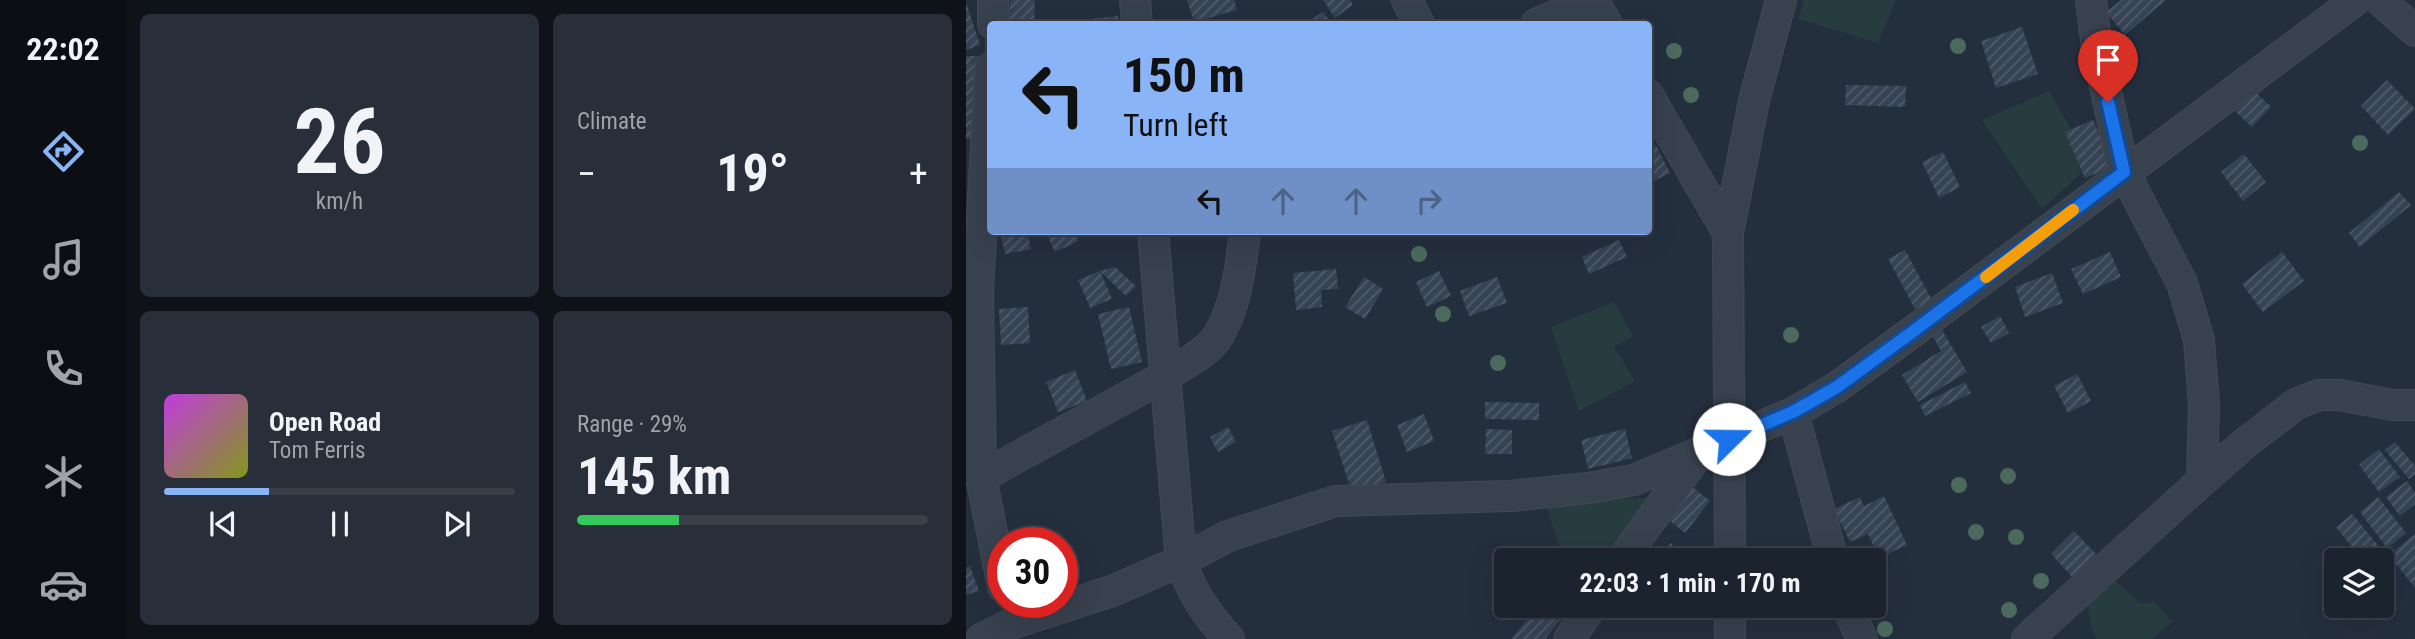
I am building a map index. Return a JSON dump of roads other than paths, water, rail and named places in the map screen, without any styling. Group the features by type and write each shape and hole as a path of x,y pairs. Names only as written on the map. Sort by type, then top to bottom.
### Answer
{"street":[{"path":"993,0 993,21"},
{"path":"1135,0 1136,21"},
{"path":"1407,0 1418,21"},
{"path":"1543,21 1592,0 1605,21"},
{"path":"1730,548 1728,233 1754,101 1781,0"},
{"path":"2091,0 2098,55 2124,172 2182,283 2199,340 2204,405 2202,481"},
{"path":"1078,598 1112,591 1181,561 1228,536 1336,501 1510,496 1634,480 1793,412 1837,387 1911,333 2356,0"},
{"path":"2380,0 2415,31"},
{"path":"1652,102 1728,233"},
{"path":"987,105 972,292 981,477 991,527"},
{"path":"1153,235 1181,561 1188,583 1198,601 1229,639"},
{"path":"981,477 1164,376 1207,348 1228,315 1245,235"},
{"path":"2027,639 2244,444 2296,404 2319,395 2339,395 2393,405 2415,405"},
{"path":"1793,412 1830,548"},
{"path":"1631,548 1699,452"},
{"path":"981,639 1004,618"},
{"path":"1569,639 1584,618"},
{"path":"1730,618 1730,639"},
{"path":"1852,618 1862,639"}]}
